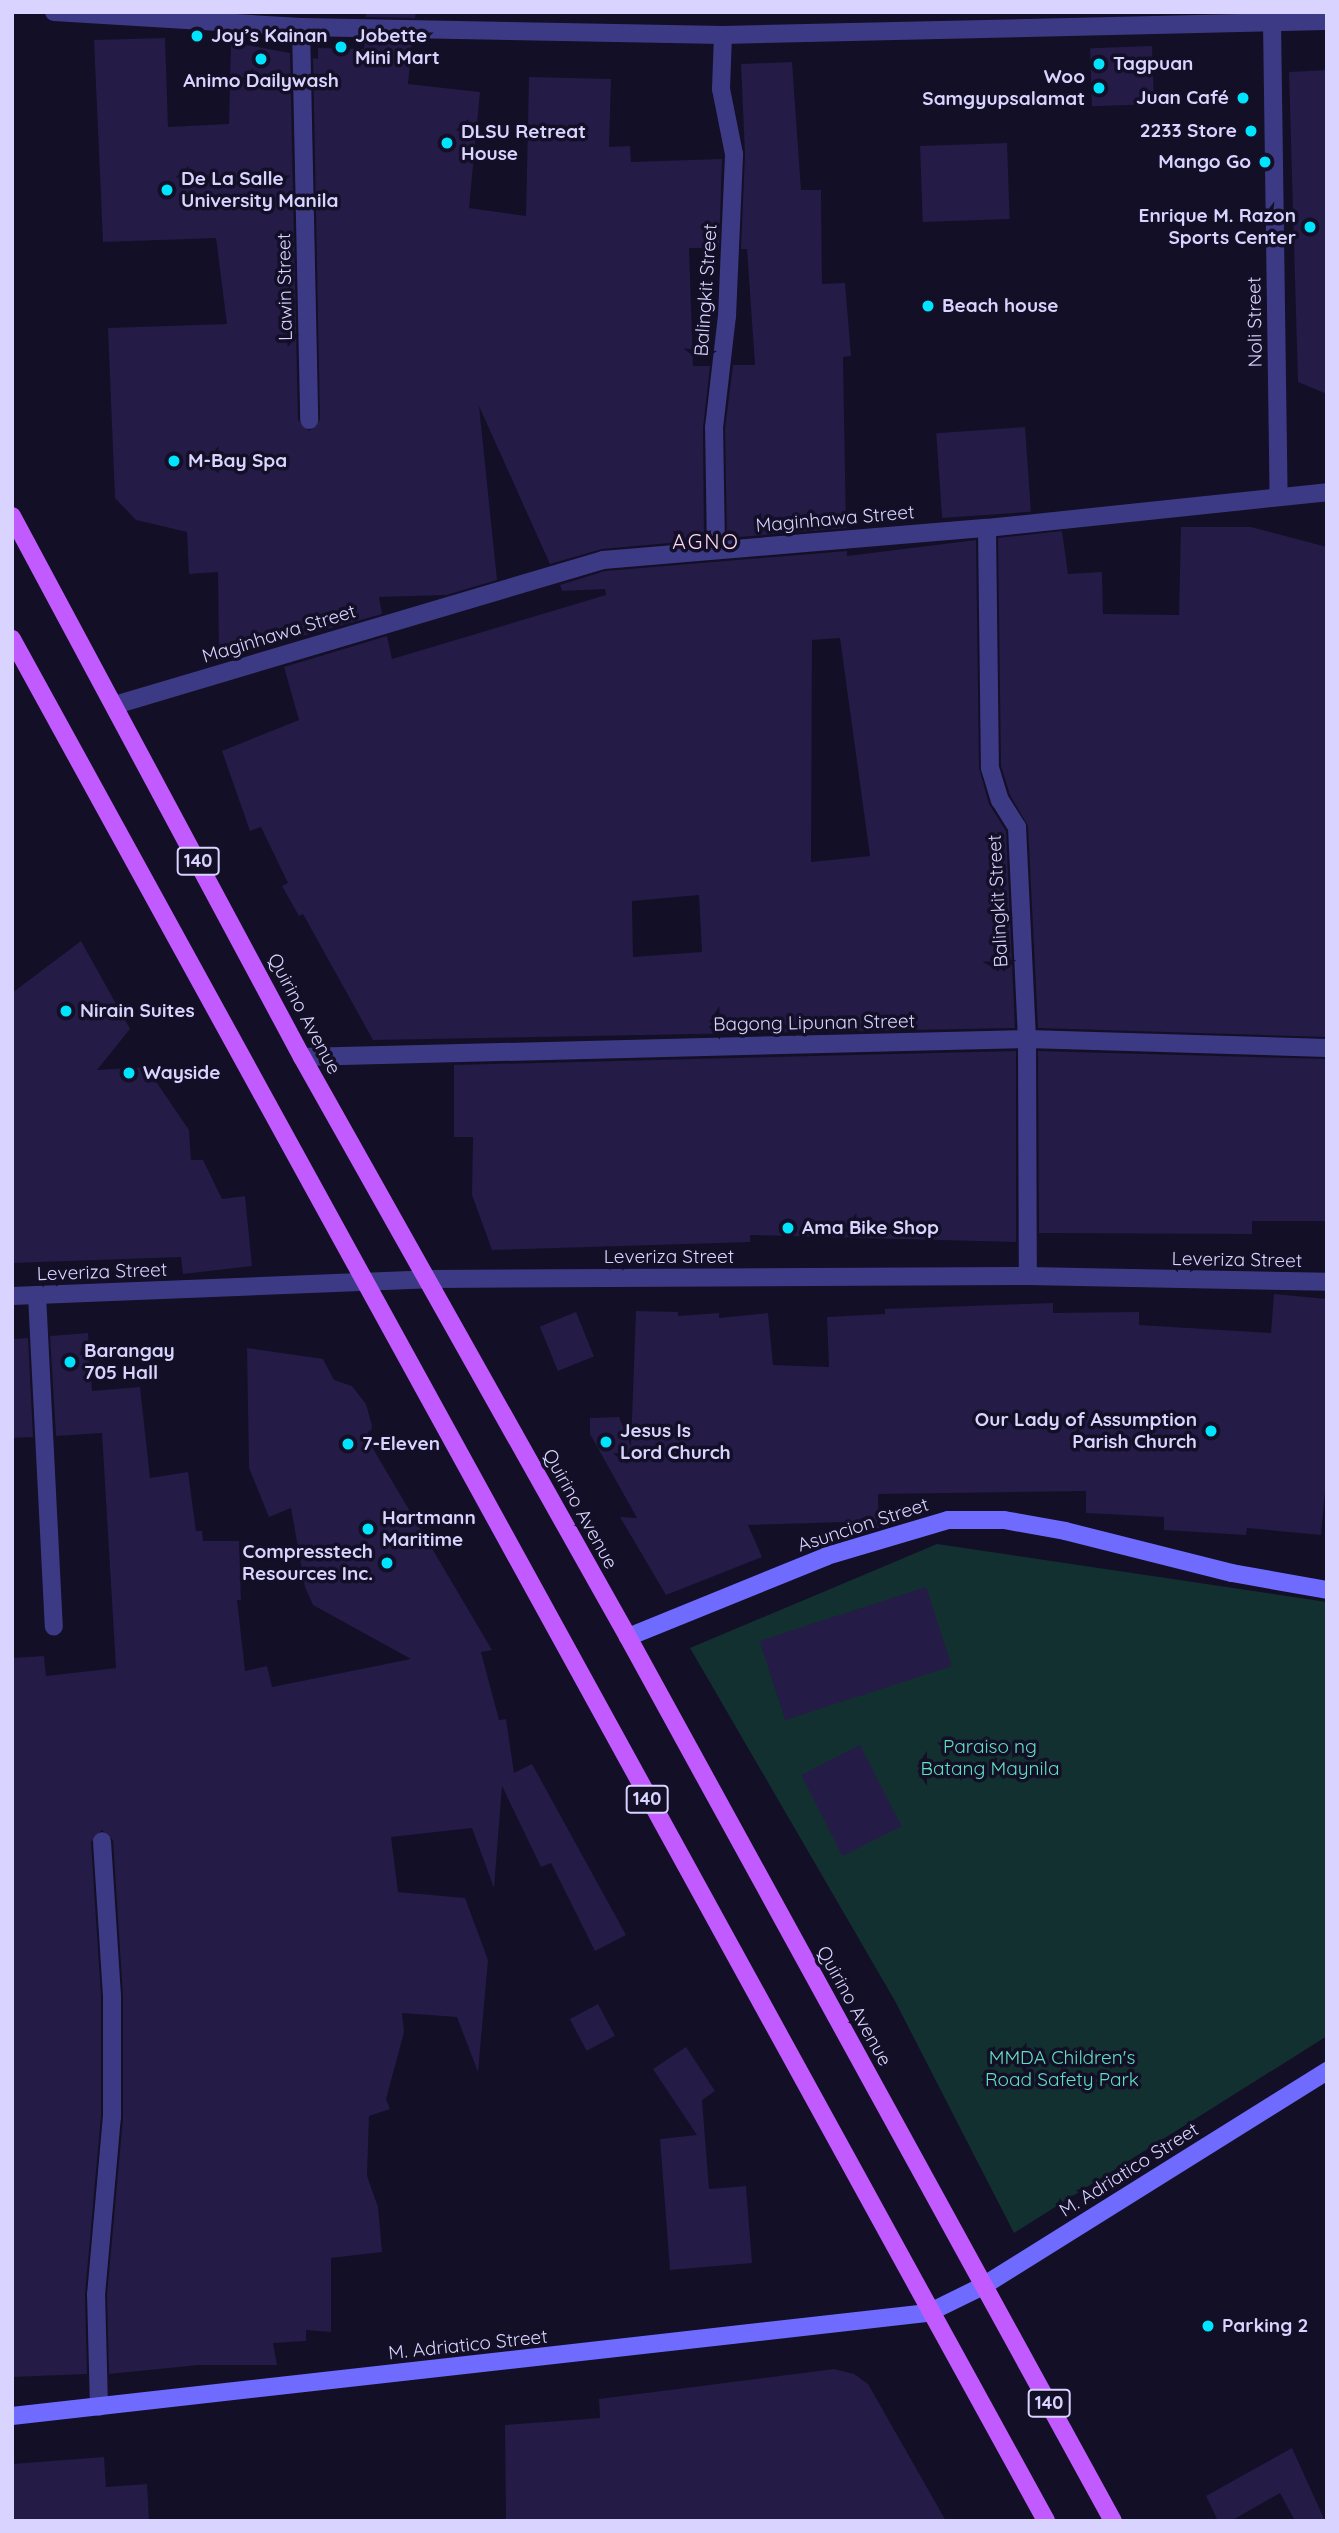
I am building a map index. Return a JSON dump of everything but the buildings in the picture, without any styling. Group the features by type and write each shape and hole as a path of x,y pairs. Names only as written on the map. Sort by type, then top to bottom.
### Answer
{"main road":[{"name":"Quirino Avenue","path":"12,516 302,1057 628,1637 1113,2521"},
{"name":"140","path":"12,639 928,2313 1046,2521"}],"street":[{"path":"54,12 301,27 723,34 1327,21"},
{"name":"Noli Street","path":"1272,22 1279,495"},
{"name":"Lawin Street","path":"301,27 309,420"},
{"name":"Balingkit Street","path":"716,550 715,428 727,316 734,154 721,89 723,34"},
{"name":"Maginhawa Street","path":"115,705 603,559 987,528 1327,492"},
{"name":"Balingkit Street","path":"987,528 990,768 1000,800 1017,827 1027,1039 1028,1276"},
{"name":"Bagong Lipunan Street","path":"302,1057 1027,1039 1327,1048"},
{"name":"Leveriza Street","path":"12,1296 365,1285 429,1279 1028,1276 1327,1282"},
{"path":"37,1295 54,1628"},
{"name":"Asuncion Street","path":"628,1637 827,1556 948,1520 1004,1520 1065,1531 1232,1573 1327,1590"},
{"path":"99,2407 96,2295 112,2117 112,2010 102,1841"},
{"name":"M. Adriatico Street","path":"12,2416 928,2313 952,2304 983,2286 1327,2071"}],"green space":[{"name":"Paraiso ng Batang Maynila","path":"937,1544 1327,1602 1327,2036 1014,2233 895,2001 690,1648"}],"place":[{"name":"Joy’s Kainan","path":"197,36"},
{"name":"Jobette Mini Mart","path":"341,47"},
{"name":"Animo Dailywash","path":"261,59"},
{"name":"Tagpuan","path":"1099,64"},
{"name":"Woo Samgyupsalamat","path":"1099,88"},
{"name":"Juan Café","path":"1243,98"},
{"name":"2233 Store","path":"1251,131"},
{"name":"DLSU Retreat House","path":"447,143"},
{"name":"Mango Go","path":"1265,162"},
{"name":"De La Salle University Manila","path":"167,190"},
{"name":"Enrique M. Razon Sports Center","path":"1310,227"},
{"name":"Beach house","path":"928,306"},
{"name":"M-Bay Spa","path":"174,461"},
{"name":"Nirain Suites","path":"66,1011"},
{"name":"Wayside","path":"129,1073"},
{"name":"Ama Bike Shop","path":"788,1228"},
{"name":"Barangay 705 Hall","path":"70,1362"},
{"name":"Our Lady of Assumption Parish Church","path":"1211,1431"},
{"name":"Jesus Is Lord Church","path":"606,1442"},
{"name":"7-Eleven","path":"348,1444"},
{"name":"Hartmann Maritime","path":"368,1529"},
{"name":"Compresstech Resources Inc.","path":"387,1563"},
{"name":"Parking 2","path":"1208,2326"}],"district":[{"name":"AGNO","path":"706,541"}],"park label":[{"name":"MMDA Children's Road Safety Park","path":"1062,2069"}]}
